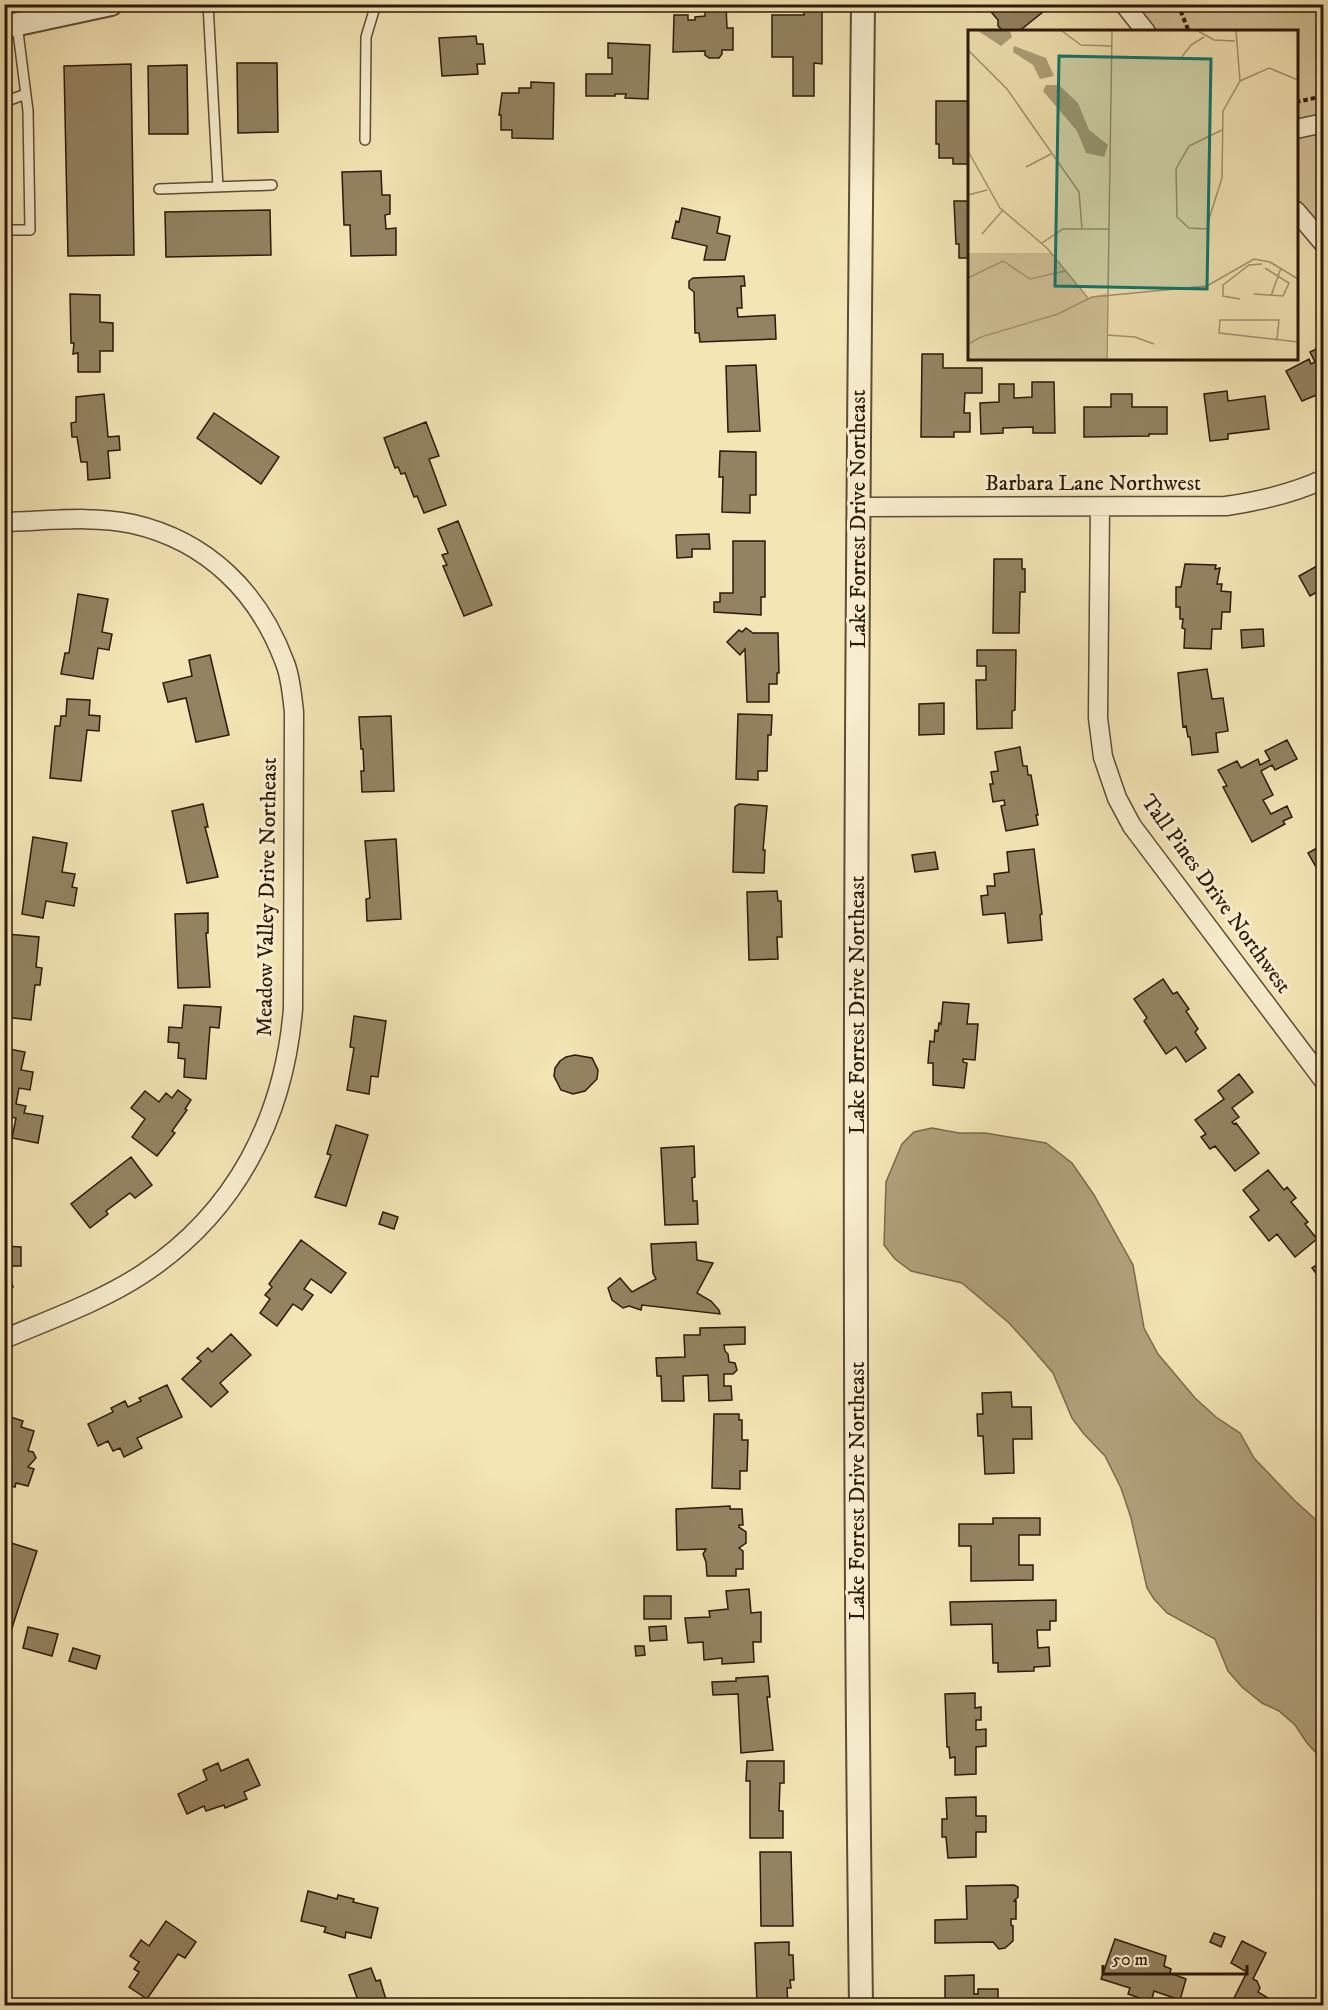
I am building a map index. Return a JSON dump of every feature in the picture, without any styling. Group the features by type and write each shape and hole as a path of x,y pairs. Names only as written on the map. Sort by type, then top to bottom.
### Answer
{"street":[{"path":"9,26 111,4"},
{"name":"Lake Forrest Drive Northeast","path":"861,2006 858,1706 858,507 863,4"},
{"path":"1124,4 1144,30"},
{"path":"1298,129 1323,123"},
{"path":"1298,213 1323,244"},
{"name":"Barbara Lane Northwest","path":"858,507 1226,506 1265,500 1304,488 1323,479"},
{"name":"Tall Pines Drive Northwest","path":"1100,507 1098,718 1103,757 1117,798 1132,826 1323,1081"},
{"name":"Meadow Valley Drive Northeast","path":"4,522 104,520 132,524 162,533 194,548 222,568 239,585 267,622 285,664 294,712 293,1009 290,1038 277,1099 255,1152 220,1204 180,1246 144,1273 109,1293 4,1339"}],"lane":[{"path":"208,4 218,187"},
{"path":"365,140 366,37 376,4"},
{"path":"4,230 30,230 28,111 9,26"},
{"path":"4,102 26,94"},
{"path":"159,189 272,185"}],"path":[{"path":"1178,4 1188,30"},
{"path":"1298,102 1323,96"}],"shaded area":[{"path":"1132,5 1323,5 1323,242 1298,207 1298,30 1154,30"},
{"path":"932,1128 959,1133 985,1133 1046,1143 1072,1163 1094,1195 1133,1265 1144,1328 1158,1354 1195,1398 1216,1417 1240,1433 1254,1458 1315,1519 1323,1532 1323,1757 1318,1755 1295,1725 1279,1711 1262,1703 1242,1687 1228,1671 1215,1639 1167,1613 1154,1599 1147,1588 1131,1518 1121,1488 1105,1456 1072,1418 1053,1373 1029,1345 1009,1323 962,1283 911,1271 895,1259 884,1245 886,1182 902,1144 914,1132"}],"building":[{"path":"705,4 726,4 727,28 733,28 733,50 722,50 719,58 709,58 705,55 705,51 673,52 674,15 688,15 688,20 695,20 695,17 705,16"},
{"path":"973,4 1039,4 1044,11 1020,30 1002,30 998,26 998,20 986,6 979,12"},
{"path":"804,11 822,11 822,64 814,63 814,96 793,96 793,57 772,57 772,15 804,15"},
{"path":"476,36 477,44 483,44 485,64 477,64 478,74 442,76 439,38"},
{"path":"608,43 650,45 648,99 625,98 626,94 586,96 586,74 612,74 612,58 608,58"},
{"path":"237,63 277,63 278,132 238,133"},
{"path":"131,64 134,255 68,256 64,66"},
{"path":"187,65 188,134 149,134 148,66"},
{"path":"531,82 554,83 553,139 512,138 512,130 501,130 501,115 499,115 502,93 519,93 519,88 531,88"},
{"path":"936,101 968,101 968,164 953,164 953,158 939,158 939,144 936,144"},
{"path":"381,171 382,195 390,195 390,214 385,215 386,229 396,228 396,255 351,256 350,225 344,225 342,172"},
{"path":"954,201 968,201 968,258 959,258 959,244 956,244"},
{"path":"682,208 720,217 717,233 730,236 725,260 704,260 707,246 672,238"},
{"path":"270,210 271,255 166,257 165,212"},
{"path":"744,276 745,286 741,286 742,308 737,308 738,317 775,315 776,339 700,342 699,333 695,333 694,292 689,288 689,281 693,278"},
{"path":"70,294 100,295 100,322 113,323 113,351 100,351 100,372 78,372 78,353 73,354 74,343 71,343"},
{"path":"1324,345 1324,392 1302,401 1286,371 1309,359 1311,364 1315,362 1310,352"},
{"path":"922,354 943,354 943,368 982,368 982,393 965,393 964,413 970,413 970,432 954,432 954,437 921,437"},
{"path":"756,365 760,431 728,432 726,366"},
{"path":"1032,382 1054,382 1055,433 1033,433 1033,427 1003,428 1003,433 981,434 980,403 999,402 999,384 1014,384 1014,398 1032,397"},
{"path":"1227,391 1228,401 1265,396 1269,429 1228,434 1228,439 1210,441 1204,394"},
{"path":"104,394 108,437 119,436 120,450 108,451 110,478 88,480 87,462 81,462 77,437 72,437 71,423 76,422 76,397"},
{"path":"1111,394 1132,394 1132,407 1167,407 1167,434 1084,437 1084,407 1111,407"},
{"path":"214,413 279,457 261,484 197,438"},
{"path":"426,422 439,456 429,459 446,505 424,513 417,496 414,497 405,473 401,474 398,467 395,468 384,438"},
{"path":"720,451 756,452 756,495 750,495 750,513 722,512 723,477 719,477"},
{"path":"458,521 492,605 464,616 443,566 447,565 442,555 448,553 438,529"},
{"path":"709,534 710,549 692,549 692,557 677,558 676,535"},
{"path":"733,541 765,541 765,597 761,597 761,615 714,612 714,602 720,602 720,593 733,593"},
{"path":"994,559 1022,559 1022,569 1025,569 1025,592 1020,592 1019,633 993,633"},
{"path":"1324,562 1324,588 1310,596 1299,576"},
{"path":"1185,564 1216,565 1215,569 1220,568 1217,584 1222,584 1221,591 1231,592 1230,612 1222,612 1221,629 1212,629 1211,649 1184,648 1185,629 1182,628 1183,619 1180,619 1180,607 1176,607 1176,587 1181,587"},
{"path":"78,594 108,599 102,632 112,634 109,650 98,648 93,679 61,674 65,653 69,653"},
{"path":"746,628 753,633 778,633 779,673 777,673 777,684 769,684 769,702 747,702 745,649 740,655 727,642 739,630 742,632"},
{"path":"1263,629 1264,646 1242,648 1241,630"},
{"path":"977,650 1016,650 1015,710 1012,711 1012,728 977,729 976,680 986,680 986,666 977,666"},
{"path":"210,655 229,735 196,742 186,698 168,702 163,683 192,676 189,660"},
{"path":"1207,669 1212,699 1223,698 1228,731 1216,733 1218,752 1192,755 1190,737 1188,737 1186,726 1183,727 1178,673"},
{"path":"67,699 90,700 89,715 100,716 99,731 87,730 81,781 50,778 55,726 60,726 61,716 66,716"},
{"path":"944,703 944,734 919,735 919,704"},
{"path":"738,714 772,715 771,735 768,735 767,771 758,771 758,780 736,779"},
{"path":"391,716 394,791 362,792 361,771 364,771 359,717"},
{"path":"1287,740 1297,759 1275,770 1272,765 1261,771 1273,795 1263,800 1271,814 1287,806 1292,817 1283,821 1285,824 1252,842 1223,787 1227,786 1218,770 1237,761 1241,768 1258,759 1260,765 1270,760 1265,751"},
{"path":"1020,747 1023,766 1027,766 1028,775 1031,775 1038,825 1006,831 1001,806 1005,805 1004,800 993,802 991,772 998,771 995,752"},
{"path":"203,804 208,827 205,827 218,877 187,883 172,811"},
{"path":"739,804 767,806 763,850 765,850 764,873 733,872 735,807"},
{"path":"33,837 67,843 62,872 75,874 72,887 77,888 74,906 46,901 43,918 22,914"},
{"path":"396,839 401,919 367,921 366,899 370,898 365,841"},
{"path":"1324,844 1324,881 1308,853"},
{"path":"1034,849 1042,914 1040,915 1042,940 1008,943 1005,913 983,915 981,896 988,895 987,886 995,886 994,874 1009,872 1007,852"},
{"path":"935,852 938,869 915,872 912,855"},
{"path":"777,891 778,901 781,901 782,937 777,937 778,959 749,960 747,892"},
{"path":"208,913 208,933 206,933 210,987 178,988 175,914"},
{"path":"7,934 39,937 36,967 42,968 40,985 35,985 31,1020 5,1017 7,997 4,997 4,961"},
{"path":"1163,979 1173,994 1177,992 1189,1009 1186,1011 1198,1029 1195,1032 1206,1048 1186,1062 1176,1047 1166,1054 1144,1021 1147,1018 1134,999"},
{"path":"943,1002 969,1004 967,1024 978,1024 975,1060 963,1059 963,1062 967,1063 964,1088 933,1085 933,1063 928,1063 930,1041 934,1042 935,1030 938,1031 939,1023 941,1024"},
{"path":"184,1005 221,1007 219,1028 210,1027 206,1079 184,1077 185,1059 178,1058 179,1043 168,1042 169,1027 182,1028"},
{"path":"354,1016 386,1021 378,1077 371,1076 369,1094 347,1090 354,1048 350,1047"},
{"path":"4,1048 25,1052 21,1070 33,1072 30,1090 19,1088 16,1104 26,1106 24,1113 43,1116 38,1143 12,1138 16,1118 4,1116"},
{"path":"575,1055 592,1058 598,1070 597,1079 585,1091 573,1094 561,1090 554,1076 555,1068 560,1061"},
{"path":"1239,1074 1253,1092 1232,1108 1239,1117 1232,1122 1236,1123 1259,1153 1235,1171 1215,1146 1210,1149 1201,1137 1206,1134 1195,1120 1224,1099 1218,1091"},
{"path":"178,1090 191,1100 185,1109 187,1110 172,1131 175,1133 157,1156 132,1137 145,1119 131,1108 145,1091 159,1102 166,1093 172,1098"},
{"path":"336,1125 368,1135 346,1206 315,1197 331,1155 327,1154"},
{"path":"694,1146 693,1201 697,1201 698,1224 665,1225 661,1148"},
{"path":"131,1157 152,1185 135,1198 130,1193 106,1211 108,1214 90,1228 71,1204"},
{"path":"1268,1170 1284,1190 1287,1187 1296,1198 1291,1202 1308,1222 1305,1224 1317,1239 1295,1257 1277,1234 1269,1241 1250,1217 1259,1210 1243,1190"},
{"path":"4,1184 10,1184 9,1207 4,1207"},
{"path":"383,1212 398,1217 394,1229 379,1224"},
{"path":"301,1240 346,1273 331,1293 311,1279 304,1289 313,1295 302,1310 293,1304 277,1326 260,1313 270,1299 265,1295 272,1287 269,1284"},
{"path":"696,1242 697,1260 713,1263 697,1293 711,1301 720,1314 642,1305 641,1310 629,1306 623,1308 612,1300 608,1288 620,1278 632,1292 656,1279 653,1273 651,1244"},
{"path":"4,1246 21,1247 21,1266 4,1266"},
{"path":"1324,1260 1324,1284 1312,1268"},
{"path":"10,1278 13,1287 4,1290 4,1280"},
{"path":"745,1327 745,1344 724,1345 729,1362 735,1363 737,1370 733,1374 724,1374 724,1386 731,1386 732,1400 709,1401 708,1375 683,1376 684,1401 662,1401 661,1376 657,1376 656,1358 685,1357 684,1335 700,1335 700,1328"},
{"path":"231,1334 251,1355 220,1383 228,1392 211,1407 182,1379 201,1361 197,1358 208,1348 212,1352"},
{"path":"167,1385 182,1417 137,1438 142,1448 124,1457 120,1448 113,1451 108,1441 98,1446 88,1424 113,1412 111,1408 125,1401 128,1407 141,1401 139,1398"},
{"path":"1011,1392 1012,1407 1031,1407 1032,1439 1013,1439 1014,1473 985,1474 983,1436 978,1436 977,1414 983,1414 982,1393"},
{"path":"714,1414 739,1414 739,1420 742,1420 742,1440 748,1440 747,1471 740,1471 740,1489 712,1488"},
{"path":"4,1415 23,1421 21,1427 34,1431 28,1451 33,1452 36,1458 28,1467 34,1469 28,1486 16,1483 15,1487 4,1484"},
{"path":"730,1506 730,1509 742,1509 743,1525 739,1527 746,1532 746,1543 739,1548 743,1551 743,1569 736,1569 736,1576 707,1576 703,1554 706,1549 677,1550 676,1509"},
{"path":"993,1518 1040,1518 1040,1535 1019,1535 1019,1565 1033,1565 1033,1580 971,1581 971,1546 959,1546 959,1524 993,1524"},
{"path":"8,1542 37,1551 8,1640 4,1639 4,1553"},
{"path":"749,1589 751,1613 761,1612 761,1642 753,1642 754,1662 722,1664 722,1658 704,1660 703,1642 688,1643 685,1618 710,1617 709,1611 728,1609 726,1591"},
{"path":"644,1596 671,1596 671,1619 644,1619"},
{"path":"1056,1600 1056,1621 1050,1621 1050,1630 1037,1630 1038,1648 1049,1647 1050,1666 1034,1667 1034,1671 998,1672 998,1663 993,1663 992,1624 951,1625 950,1602"},
{"path":"666,1626 667,1640 650,1641 649,1627"},
{"path":"28,1627 58,1634 52,1656 23,1648"},
{"path":"635,1646 644,1646 645,1655 636,1656"},
{"path":"73,1648 100,1656 96,1669 69,1661"},
{"path":"768,1676 770,1697 767,1697 773,1750 741,1753 738,1694 713,1695 712,1682"},
{"path":"975,1693 975,1708 981,1707 981,1720 976,1720 976,1730 986,1729 986,1746 976,1747 976,1774 955,1775 955,1757 950,1758 949,1747 947,1747 945,1694"},
{"path":"248,1759 260,1785 244,1792 247,1799 225,1808 224,1805 206,1811 204,1806 187,1814 178,1794 207,1780 203,1770 218,1763 221,1771"},
{"path":"747,1761 784,1761 784,1783 780,1783 779,1811 783,1811 783,1838 750,1838 750,1781 746,1781"},
{"path":"976,1797 976,1816 986,1816 986,1832 976,1832 976,1857 948,1858 946,1837 942,1837 942,1819 947,1819 946,1798"},
{"path":"760,1852 791,1852 793,1926 761,1926"},
{"path":"1014,1885 1018,1887 1018,1897 1014,1901 1016,1901 1016,1919 1011,1919 1013,1941 1005,1948 999,1949 993,1942 935,1943 935,1920 967,1919 966,1886"},
{"path":"308,1891 337,1899 338,1895 354,1899 353,1902 378,1908 371,1938 346,1932 345,1938 324,1932 326,1927 301,1921"},
{"path":"166,1921 196,1942 185,1958 178,1954 147,1999 129,1987 139,1972 134,1969 139,1962 130,1956 141,1940 149,1946"},
{"path":"1214,1933 1225,1937 1221,1947 1210,1942"},
{"path":"1115,1939 1166,1956 1164,1966 1171,1969 1170,1973 1186,1979 1180,2000 1154,1991 1151,2002 1128,1994 1130,1988 1101,1979"},
{"path":"1242,1941 1266,1953 1253,1979 1257,1981 1260,1988 1258,1992 1273,2001 1271,2006 1230,2006 1247,1972 1231,1963"},
{"path":"789,1942 789,1955 793,1955 794,1980 790,1980 791,1988 787,1988 788,2006 757,2006 755,1943"},
{"path":"371,1968 376,1981 380,1980 388,2006 360,2006 349,1975"},
{"path":"974,1975 974,1994 978,1994 978,1989 998,1989 998,2004 945,2006 945,1976"}]}
